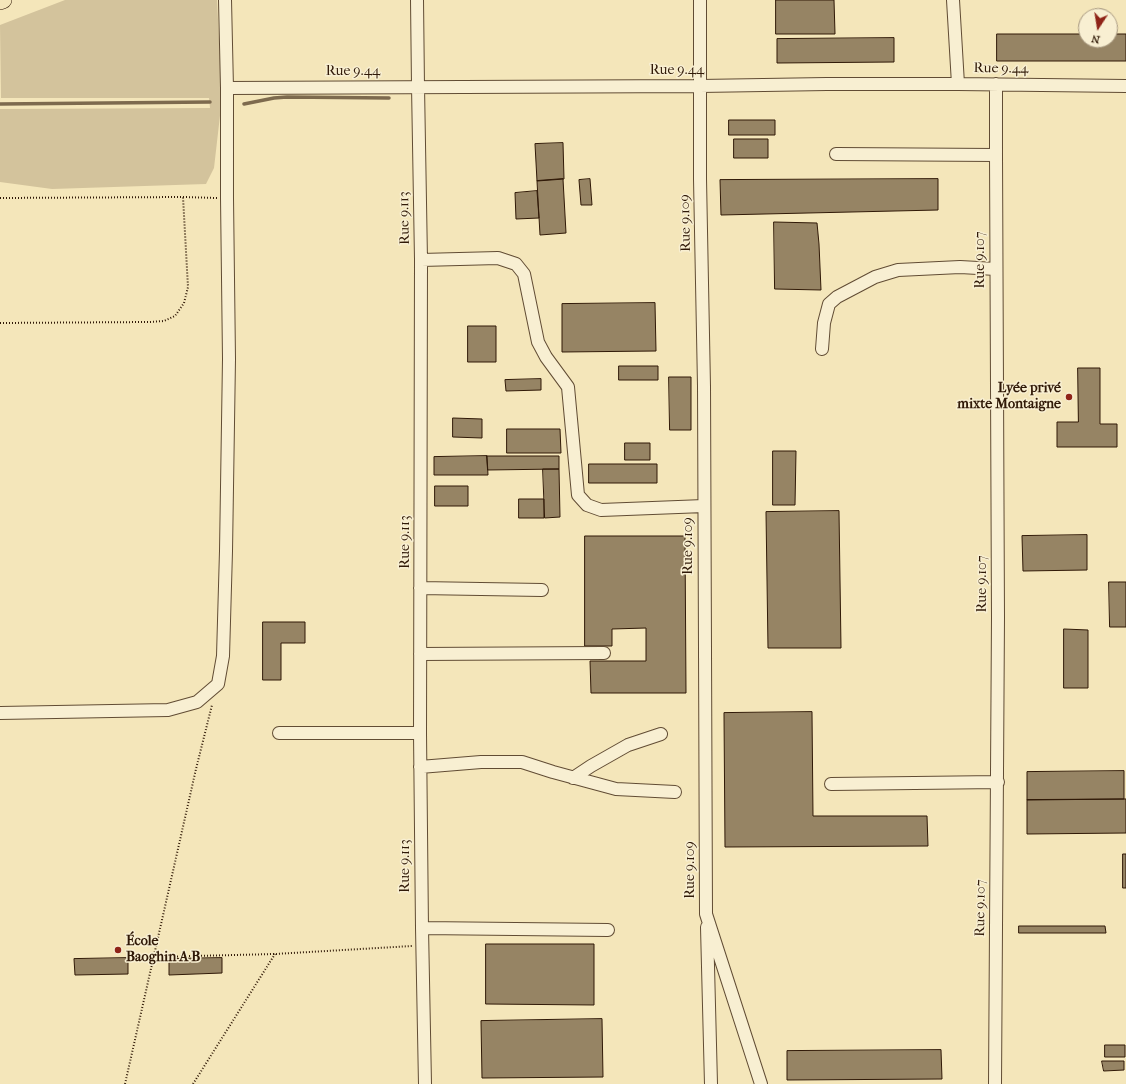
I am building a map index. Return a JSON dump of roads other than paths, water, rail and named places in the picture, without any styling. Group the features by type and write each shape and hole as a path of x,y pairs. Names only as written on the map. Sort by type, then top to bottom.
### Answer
{"street":[{"path":"0,712 168,710 197,702 218,684 223,656 229,359 226,198 227,88 225,0"},
{"name":"Rue 9.113","path":"417,0 421,260 420,767 425,1084"},
{"name":"Rue 9.109","path":"700,0 700,171 704,386 706,914 761,1084"},
{"path":"953,0 958,84"},
{"name":"Rue 9.44","path":"227,88 827,84 1126,86"},
{"name":"Rue 9.107","path":"995,1084 998,782 996,84"},
{"path":"836,154 996,155"},
{"path":"421,260 498,258 516,264 524,274 538,342 546,357 568,387 578,495 587,505 600,510 704,506"},
{"path":"822,349 824,323 829,304 836,297 874,277 898,270 960,267 996,269"},
{"path":"420,588 542,590"},
{"path":"420,654 604,653"},
{"path":"279,733 420,734"},
{"path":"573,778 628,745 661,734"},
{"path":"420,767 480,762 522,762 573,778 616,788 675,792"},
{"path":"831,784 998,782"},
{"path":"706,914 711,1084"},
{"path":"422,928 608,930"}],"waterway":[{"path":"244,104 287,97 389,98"},
{"path":"0,104 210,102"}],"place":[{"name":"Lyée privé mixte Montaigne","path":"1069,397"},
{"name":"École Baoghin A B","path":"118,950"}]}
